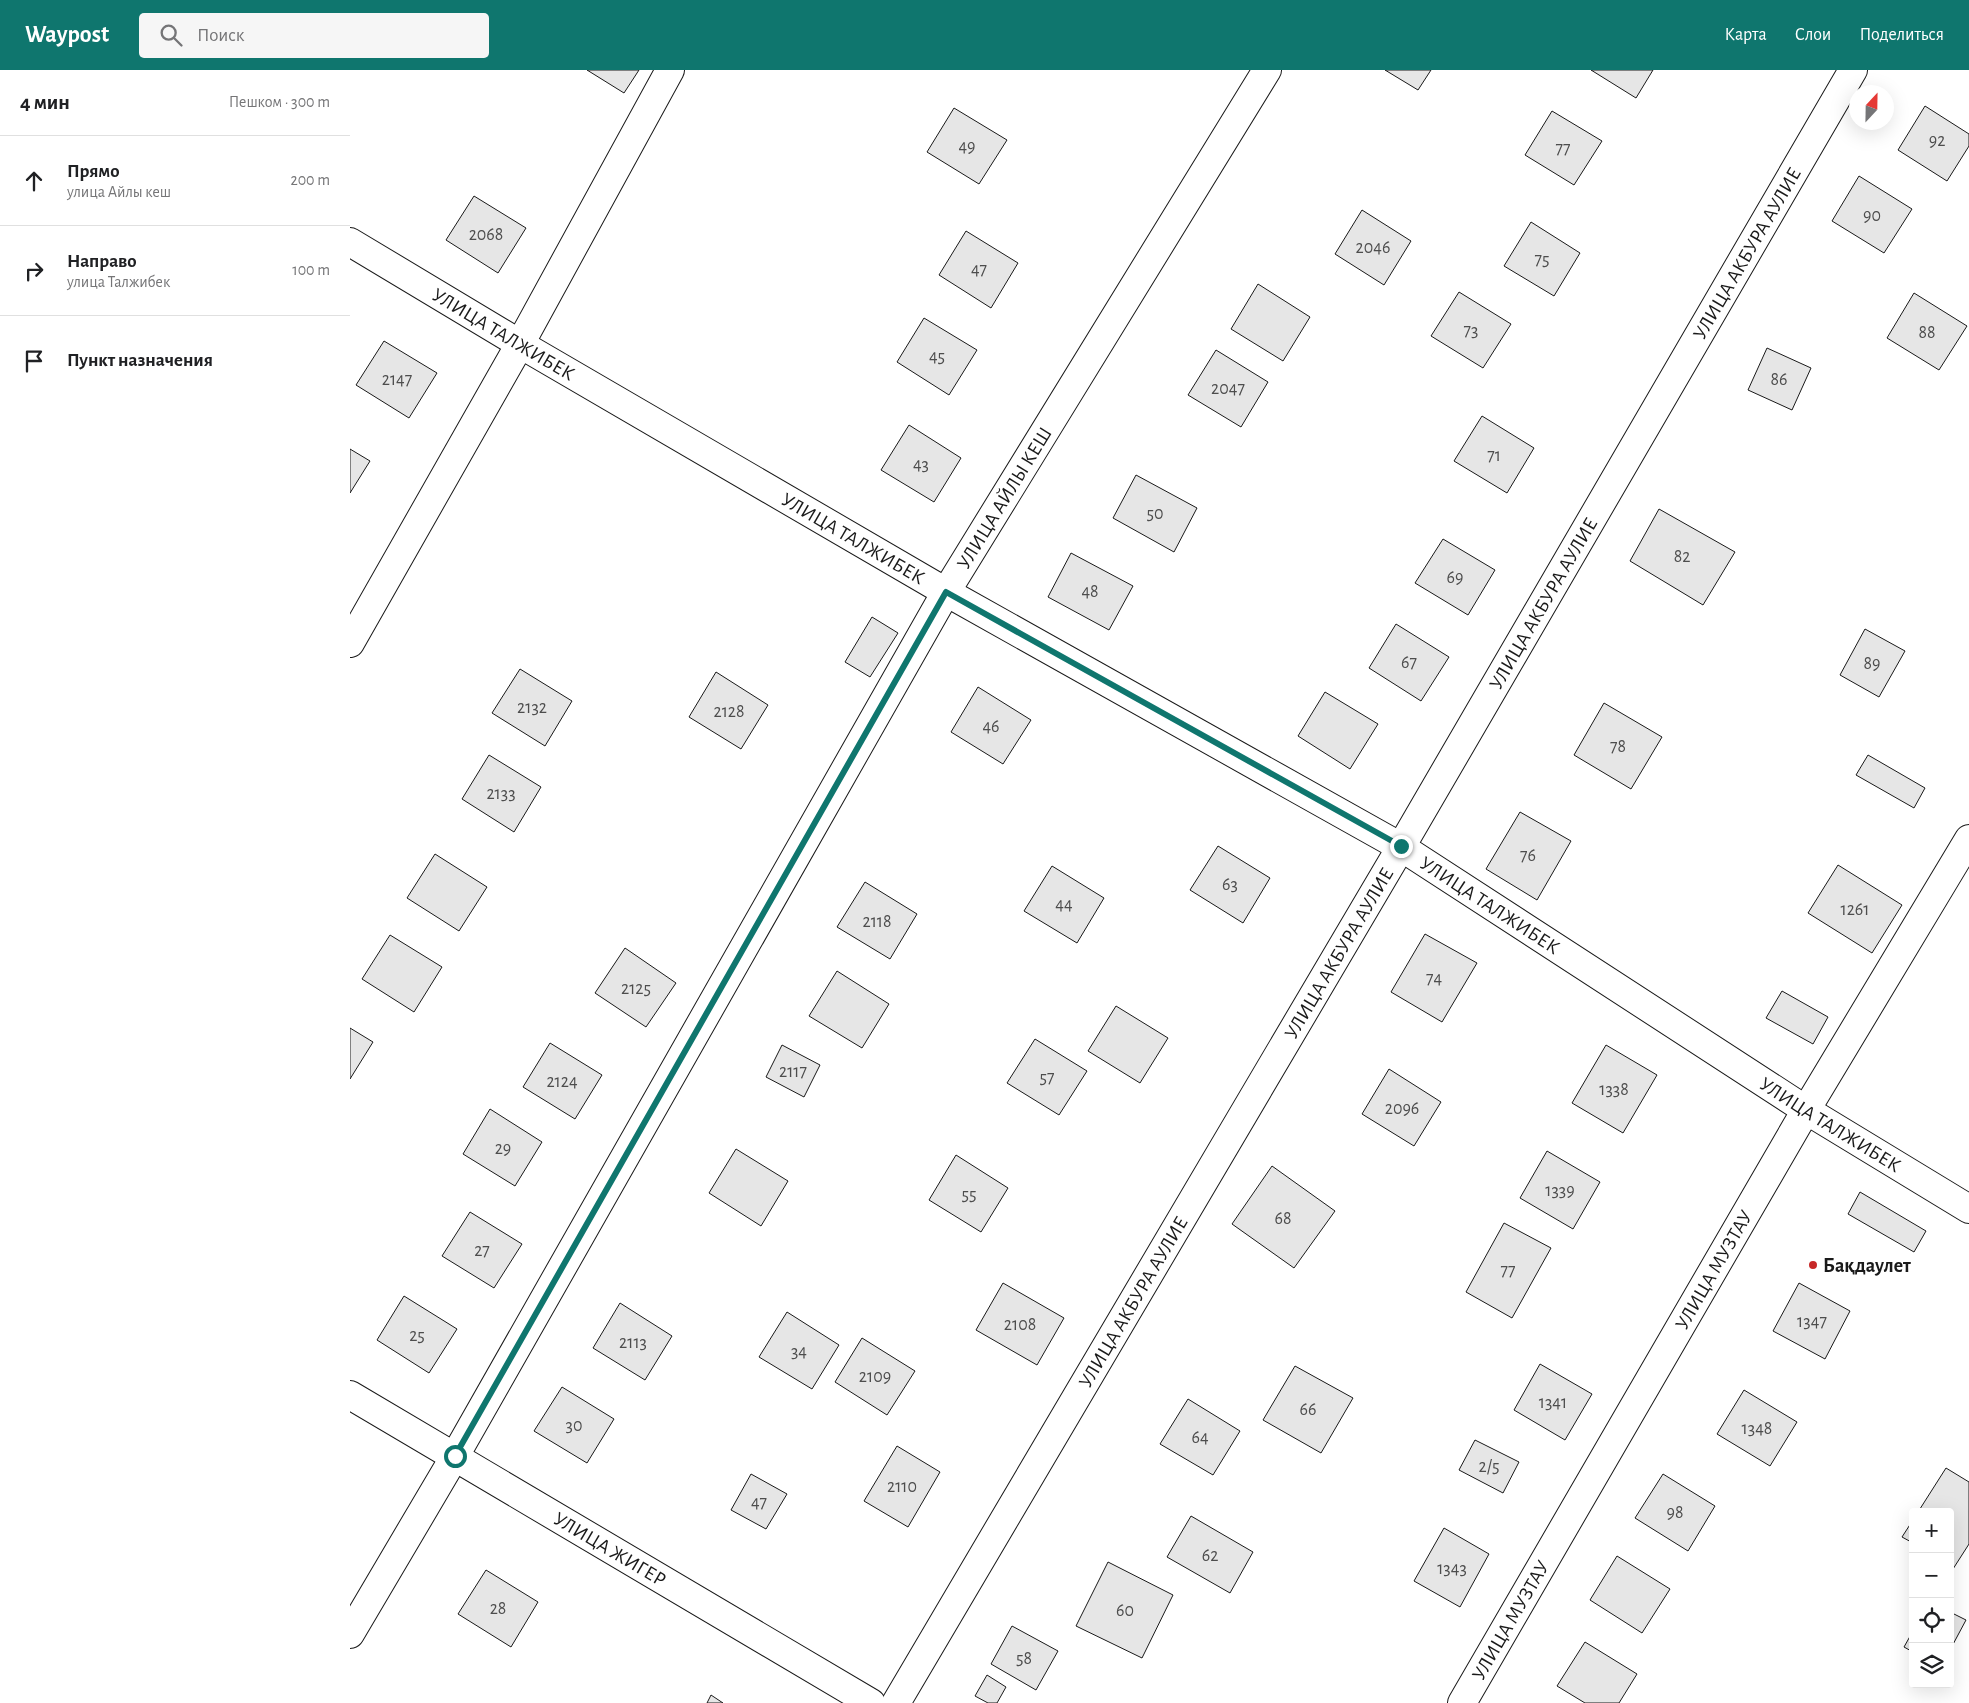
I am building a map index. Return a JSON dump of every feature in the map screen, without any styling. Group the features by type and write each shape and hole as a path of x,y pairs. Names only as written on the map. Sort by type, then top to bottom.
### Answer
{"street":[{"path":"350,643 520,344 670,70"},
{"name":"УЛИЦА АЙЛЫ КЕШ","path":"350,1634 455,1456 946,592 1267,70"},
{"name":"УЛИЦА АКБУРА АУЛИЕ","path":"896,1703 1401,846 1853,70"},
{"name":"УЛИЦА ТАЛЖИБЕК","path":"350,242 520,344 946,592 1401,846 1806,1110 1969,1209"},
{"name":"УЛИЦА МУЗТАУ","path":"1462,1703 1806,1110 1969,839"},
{"name":"УЛИЦА ЖИГЕР","path":"350,1395 871,1703"}],"building":[{"path":"587,70 639,70 624,93"},
{"path":"1385,70 1431,70 1418,90"},
{"path":"1591,70 1653,70 1636,98"},
{"path":"1925,106 1969,134 1969,146 1947,181 1898,150"},
{"path":"954,108 1007,140 979,184 927,152"},
{"path":"1552,111 1602,141 1574,185 1525,155"},
{"path":"1859,176 1912,209 1884,253 1832,221"},
{"path":"474,196 526,228 498,273 446,240"},
{"path":"1362,210 1411,241 1384,285 1335,254"},
{"path":"1531,222 1580,253 1554,296 1504,266"},
{"path":"966,231 1018,263 991,308 939,275"},
{"path":"1258,284 1310,317 1283,361 1231,329"},
{"path":"1459,292 1511,324 1483,368 1431,336"},
{"path":"1914,293 1967,326 1939,370 1887,338"},
{"path":"924,318 977,350 949,395 897,362"},
{"path":"384,341 437,373 409,418 356,385"},
{"path":"1767,348 1811,368 1792,410 1748,390"},
{"path":"1216,350 1268,382 1241,427 1188,395"},
{"path":"1482,416 1534,448 1507,493 1454,461"},
{"path":"909,425 961,458 934,502 881,470"},
{"path":"350,449 370,461 350,493"},
{"path":"1136,475 1197,508 1174,552 1113,518"},
{"path":"1659,509 1735,552 1703,605 1630,561"},
{"path":"1443,539 1495,570 1468,615 1415,583"},
{"path":"1071,553 1133,586 1109,630 1048,597"},
{"path":"872,617 898,633 870,677 845,662"},
{"path":"1396,624 1449,657 1421,701 1369,668"},
{"path":"1865,629 1905,651 1879,697 1840,675"},
{"path":"520,669 572,701 545,746 492,713"},
{"path":"716,672 768,705 741,749 689,717"},
{"path":"978,687 1031,720 1003,764 951,732"},
{"path":"1325,692 1378,724 1350,769 1298,736"},
{"path":"1604,703 1662,737 1631,789 1574,755"},
{"path":"489,755 541,787 514,832 462,799"},
{"path":"1868,755 1925,788 1914,808 1856,775"},
{"path":"1520,812 1571,841 1537,900 1486,869"},
{"path":"1218,846 1270,878 1243,923 1190,890"},
{"path":"435,854 487,887 459,931 407,898"},
{"path":"1838,865 1902,905 1872,953 1808,913"},
{"path":"1052,866 1104,898 1077,943 1024,911"},
{"path":"865,882 917,914 890,959 837,927"},
{"path":"1425,934 1477,963 1442,1022 1391,992"},
{"path":"390,935 442,967 414,1012 362,979"},
{"path":"625,948 676,983 646,1027 595,993"},
{"path":"837,971 889,1004 862,1048 809,1016"},
{"path":"1782,991 1828,1017 1813,1044 1766,1018"},
{"path":"1116,1006 1168,1038 1140,1083 1088,1051"},
{"path":"350,1028 373,1042 350,1079"},
{"path":"1035,1039 1087,1071 1059,1115 1007,1083"},
{"path":"550,1043 602,1075 575,1119 523,1087"},
{"path":"782,1045 820,1065 804,1097 766,1077"},
{"path":"1606,1045 1657,1075 1623,1133 1572,1103"},
{"path":"1389,1069 1441,1102 1414,1146 1362,1114"},
{"path":"490,1109 542,1142 515,1186 463,1154"},
{"path":"736,1149 788,1181 761,1226 709,1193"},
{"path":"1547,1151 1600,1182 1573,1229 1520,1198"},
{"path":"956,1155 1008,1188 981,1232 929,1200"},
{"path":"1272,1166 1335,1211 1294,1268 1232,1224"},
{"path":"1860,1192 1926,1231 1914,1252 1848,1214"},
{"path":"470,1212 522,1244 494,1288 442,1256"},
{"path":"1504,1223 1551,1248 1512,1318 1466,1292"},
{"path":"1003,1283 1064,1318 1037,1365 976,1330"},
{"path":"1799,1283 1850,1311 1825,1359 1773,1331"},
{"path":"404,1296 457,1329 429,1373 377,1340"},
{"path":"620,1303 672,1336 645,1380 593,1348"},
{"path":"787,1312 839,1345 812,1389 759,1357"},
{"path":"862,1338 915,1371 887,1415 835,1382"},
{"path":"1540,1364 1592,1394 1565,1440 1514,1410"},
{"path":"1295,1366 1353,1398 1321,1453 1263,1420"},
{"path":"562,1387 614,1419 587,1463 534,1431"},
{"path":"1744,1390 1797,1422 1770,1466 1717,1434"},
{"path":"1188,1399 1240,1431 1213,1475 1160,1444"},
{"path":"1475,1440 1519,1462 1503,1493 1459,1470"},
{"path":"897,1446 940,1472 908,1527 864,1501"},
{"path":"1946,1468 1969,1482 1969,1544 1954,1567 1954,1508 1921,1508"},
{"path":"751,1474 787,1494 766,1529 731,1510"},
{"path":"1663,1474 1715,1506 1688,1551 1635,1518"},
{"path":"1191,1516 1253,1552 1230,1593 1167,1557"},
{"path":"1909,1526 1909,1541 1902,1537"},
{"path":"1444,1528 1489,1554 1460,1607 1414,1581"},
{"path":"1617,1556 1670,1589 1642,1633 1590,1600"},
{"path":"1108,1562 1173,1595 1142,1658 1076,1626"},
{"path":"486,1570 538,1602 511,1647 458,1614"},
{"path":"1954,1614 1966,1620 1954,1642"},
{"path":"1012,1626 1058,1651 1036,1690 991,1664"},
{"path":"1909,1638 1909,1650 1904,1647"},
{"path":"1585,1642 1637,1674 1619,1703 1585,1703 1557,1686"},
{"path":"987,1675 1006,1687 997,1703 988,1703 975,1696"},
{"path":"711,1695 723,1703 707,1703"}],"place":[{"name":"Бақдаулет","path":"1813,1265"}],"route":[{"path":"455,1456 946,592 1401,846"}]}
